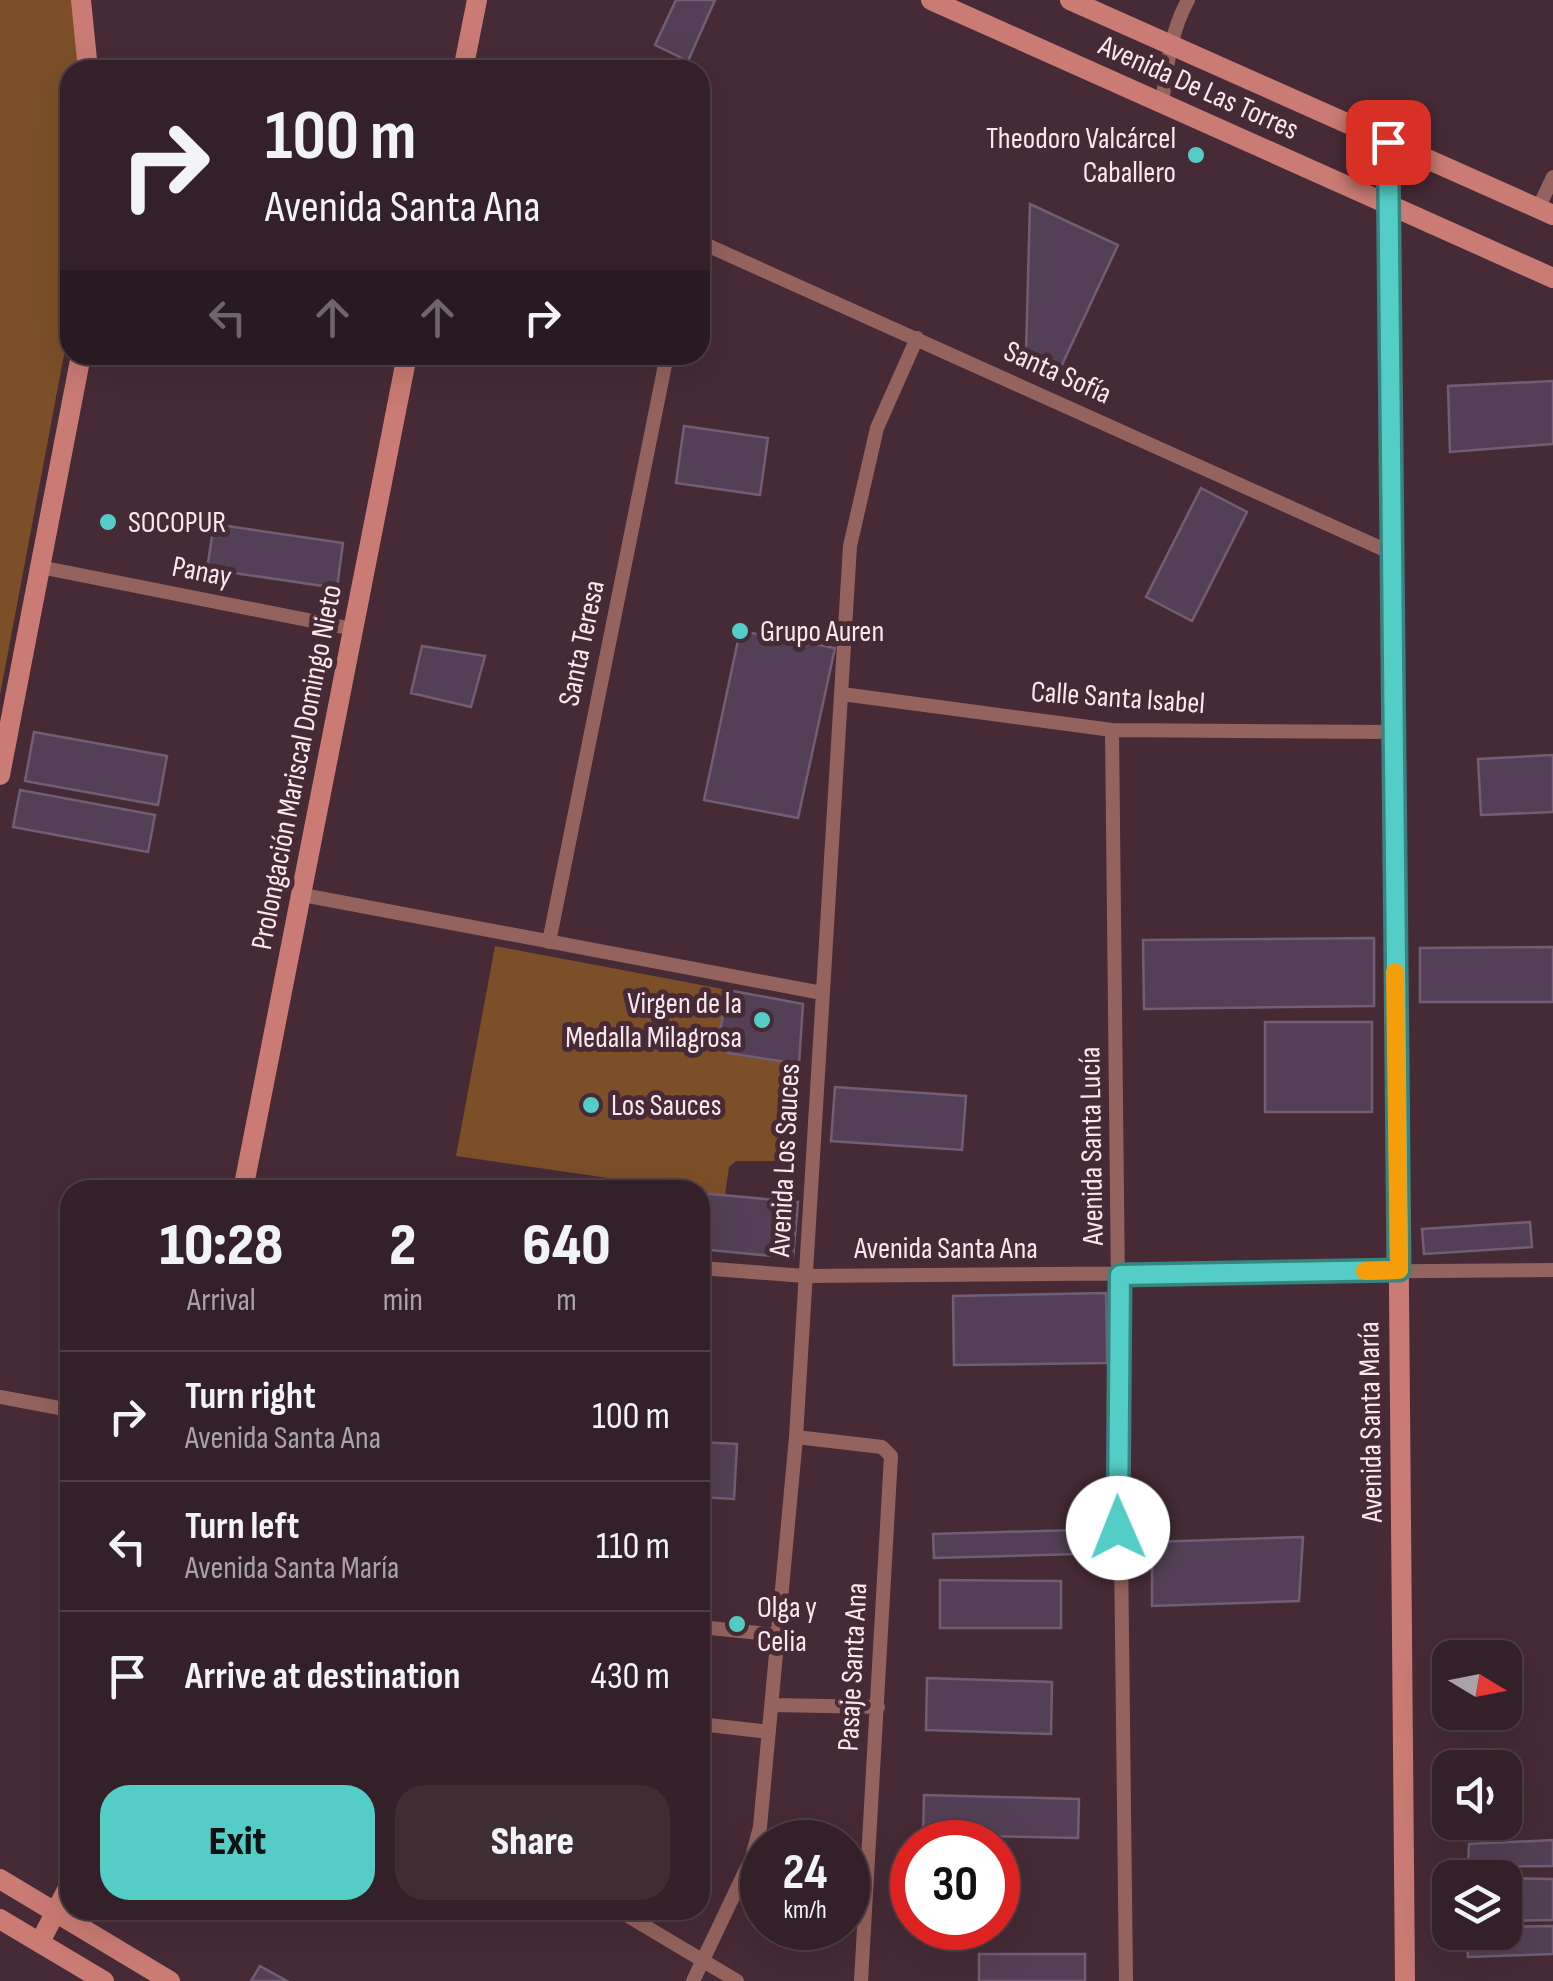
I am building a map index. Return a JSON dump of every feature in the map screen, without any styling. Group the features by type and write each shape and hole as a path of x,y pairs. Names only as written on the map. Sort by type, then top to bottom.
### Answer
{"street":[{"path":"81,0 87,60"},
{"path":"465,60 478,0"},
{"name":"Avenida De Las Torres","path":"931,0 973,8 1162,104 1553,278"},
{"name":"Avenida De Las Torres","path":"1070,0 1546,212"},
{"path":"1162,104 1175,24 1188,0"},
{"name":"Avenida Santa María","path":"1388,142 1405,1981"},
{"path":"1546,212 1553,177"},
{"name":"Santa Sofía","path":"710,246 1394,554"},
{"name":"Avenida Los Sauces","path":"693,1981 757,1842 796,1436 850,546 877,428 916,338"},
{"path":"0,775 79,365"},
{"name":"Prolongación Mariscal Domingo Nieto","path":"245,1180 405,365"},
{"name":"Santa Teresa","path":"549,942 665,365"},
{"name":"Panay","path":"40,567 353,629"},
{"name":"Calle Santa Isabel","path":"842,694 1112,730 1392,732"},
{"name":"Avenida Santa Lucía","path":"1112,730 1126,1981"},
{"path":"302,895 822,994"},
{"name":"Avenida Santa Ana","path":"710,1269 805,1276 1553,1270"},
{"path":"0,1397 60,1408"},
{"name":"Pasaje Santa Ana","path":"796,1436 882,1447 891,1456 861,1981"},
{"path":"710,1629 778,1635"},
{"path":"772,1704 878,1707"},
{"path":"710,1725 769,1732"},
{"path":"0,1879 60,1915"},
{"path":"40,1942 60,1901"},
{"path":"0,1919 103,1981"},
{"path":"69,1920 170,1981"},
{"path":"635,1920 736,1981"}],"shaded area":[{"path":"0,0 76,0 83,60 60,60 62,365 0,695"},
{"name":"Los Sauces","path":"495,946 728,990 719,1035 731,1039 728,1053 799,1064 796,1161 736,1161 729,1167 725,1195 710,1193 710,1180 622,1180 456,1156"}],"building":[{"path":"676,0 715,0 688,60 655,45"},
{"path":"1030,204 1118,245 1060,369 1026,353"},
{"path":"1553,381 1553,444 1450,452 1448,386"},
{"path":"684,426 768,438 760,495 676,483"},
{"path":"1201,488 1247,512 1192,621 1146,597"},
{"path":"214,524 343,543 337,588 207,569"},
{"path":"740,631 835,648 798,818 704,800"},
{"path":"422,646 485,656 471,707 411,693"},
{"path":"34,732 167,756 158,805 25,781"},
{"path":"1553,755 1553,812 1481,815 1478,759"},
{"path":"20,790 155,815 148,852 13,827"},
{"path":"1374,938 1374,1006 1144,1009 1143,940"},
{"path":"1553,947 1553,1002 1420,1002 1420,948"},
{"name":"Virgen de la Medalla Milagrosa","path":"728,990 803,1004 799,1064 728,1053 731,1039 719,1036"},
{"path":"1265,1022 1372,1022 1372,1112 1265,1112"},
{"path":"835,1087 966,1096 962,1150 831,1141"},
{"path":"710,1194 798,1202 793,1258 710,1250"},
{"path":"1530,1222 1532,1247 1424,1254 1422,1229"},
{"path":"1106,1293 1107,1363 954,1365 953,1296"},
{"path":"710,1443 737,1444 734,1499 710,1498"},
{"path":"1075,1530 1076,1554 934,1558 933,1534"},
{"path":"1303,1537 1299,1601 1152,1606 1152,1542"},
{"path":"940,1580 1061,1581 1061,1628 940,1628"},
{"path":"927,1678 1052,1682 1051,1734 926,1730"},
{"path":"924,1795 1079,1799 1078,1838 1020,1837 1020,1820 923,1820"},
{"path":"1553,1840 1553,1866 1522,1866 1522,1860 1468,1860 1469,1844"},
{"path":"1522,1878 1553,1879 1553,1920 1522,1921"},
{"path":"1553,1926 1553,1954 1468,1957 1467,1950 1522,1950 1522,1927"},
{"path":"979,1954 1085,1954 1085,1981 979,1981"},
{"path":"260,1966 287,1981 251,1981"}],"slow traffic":[{"path":"1365,1271 1399,1270 1395,972"}],"place":[{"name":"Theodoro Valcárcel Caballero","path":"1196,155"},
{"name":"SOCOPUR","path":"108,522"},
{"name":"Grupo Auren","path":"740,631"},
{"name":"Virgen de la Medalla Milagrosa","path":"762,1020"},
{"name":"Los Sauces","path":"591,1105"},
{"name":"Olga y Celia","path":"737,1624"}],"route":[{"path":"1118,1528 1120,1275 1399,1270 1388,142"}]}
